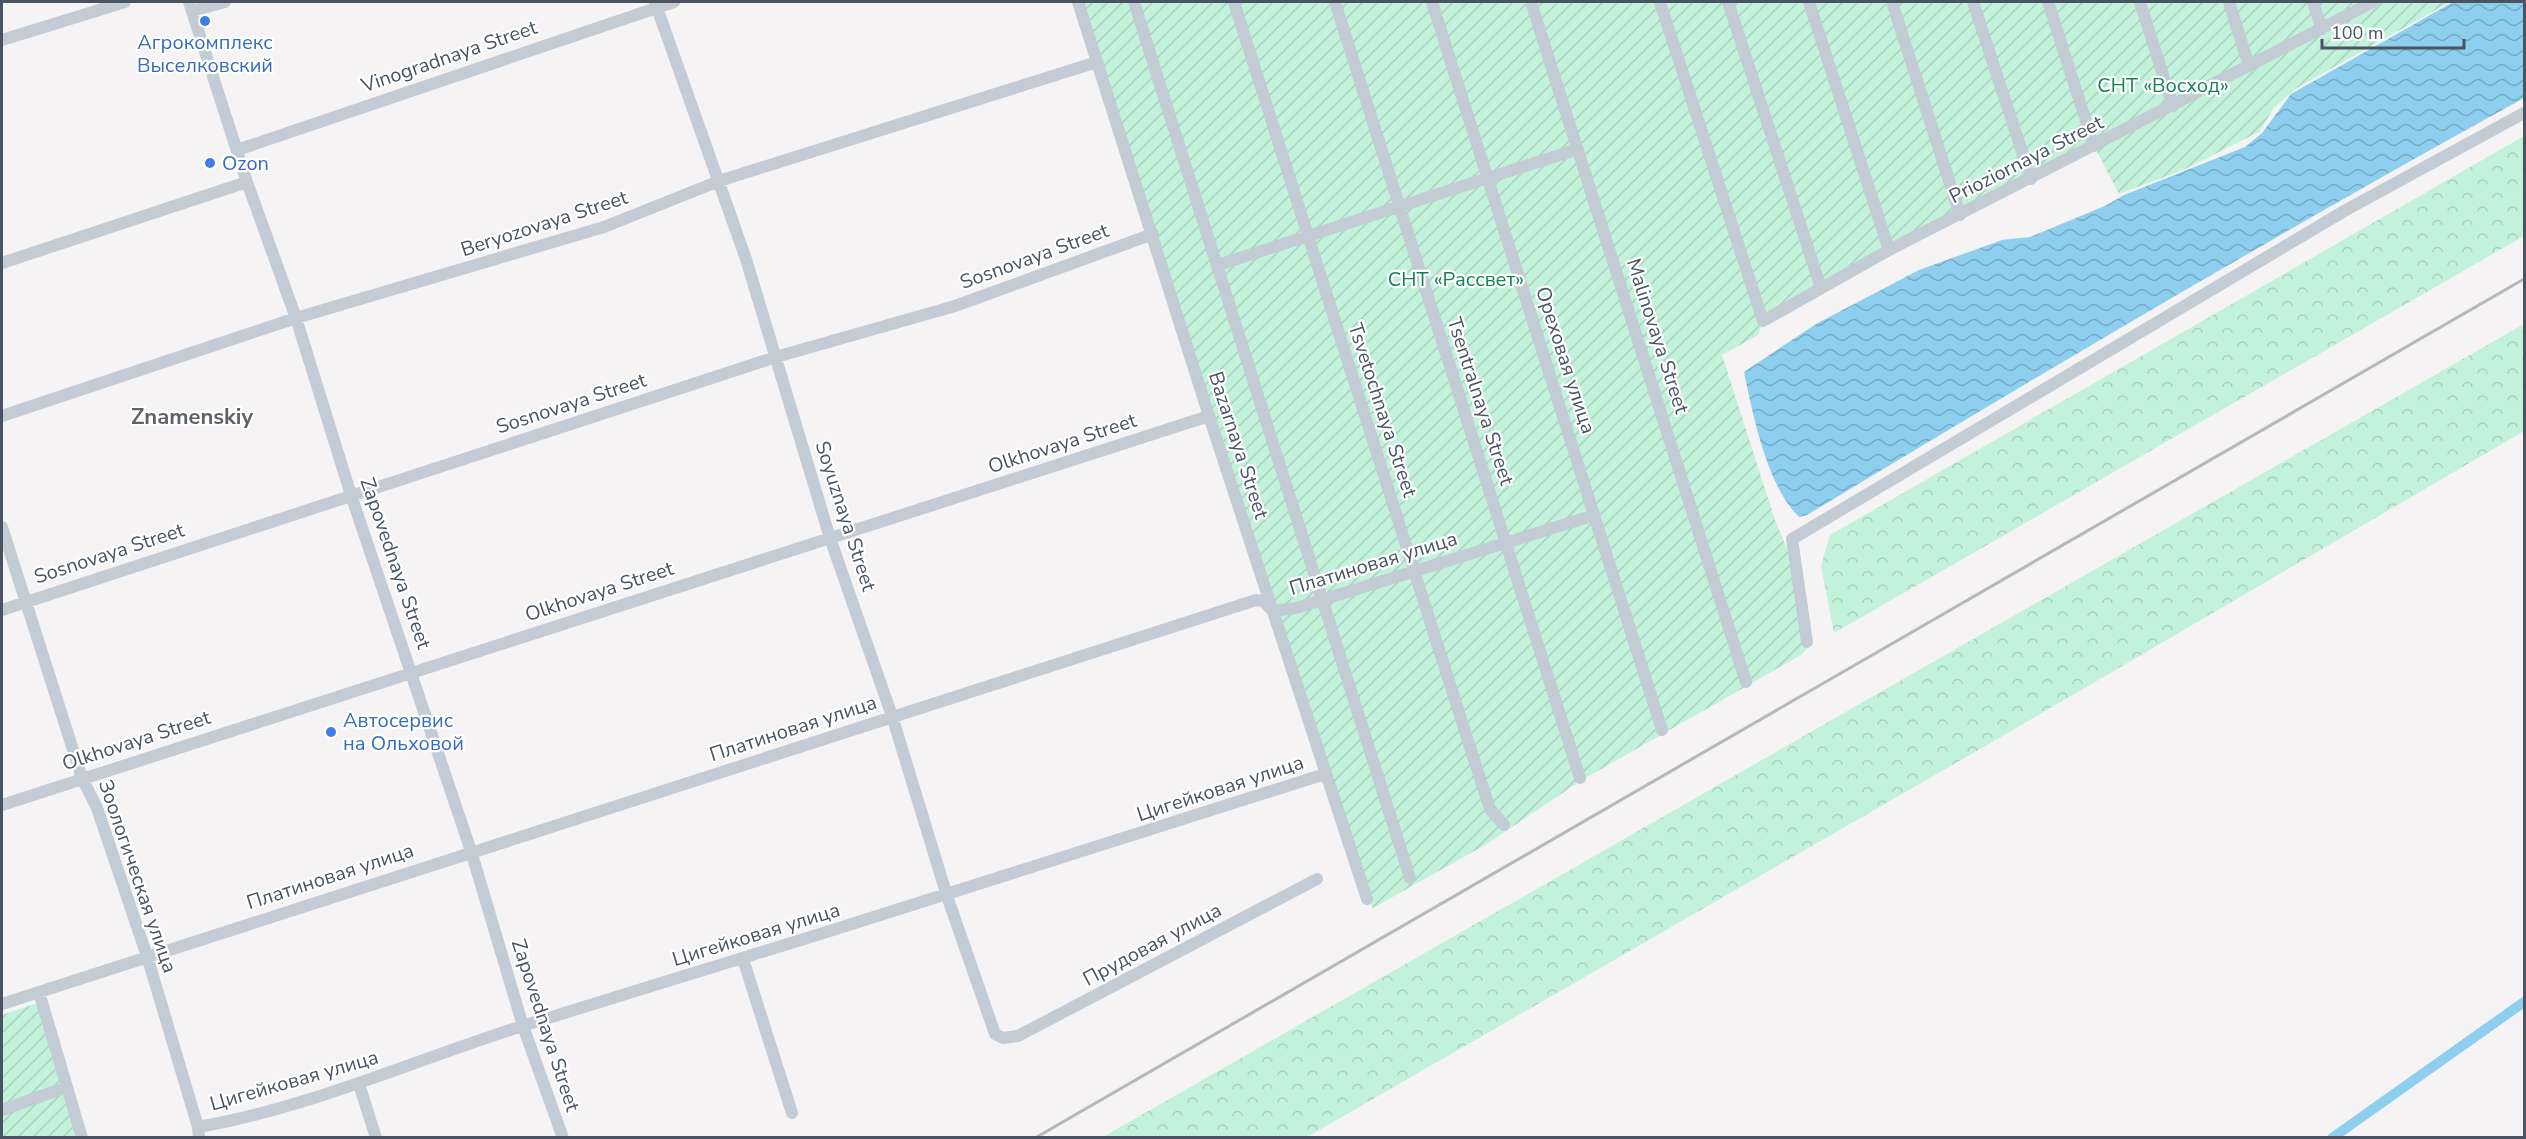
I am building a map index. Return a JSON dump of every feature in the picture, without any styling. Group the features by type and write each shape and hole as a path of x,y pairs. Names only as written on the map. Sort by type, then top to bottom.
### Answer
{"street":[{"path":"2,40 124,2"},
{"path":"191,7 225,2"},
{"name":"Vinogradnaya Street","path":"237,150 656,4 674,2"},
{"name":"Bazarnaya Street","path":"1078,2 1209,416 1367,898"},
{"path":"1134,2 1410,878"},
{"name":"Tsvetochnaya Street","path":"1234,2 1490,809 1504,825"},
{"name":"Tsentralnaya Street","path":"1335,2 1580,778"},
{"name":"Ореховая улица","path":"1432,2 1662,730"},
{"name":"Malinovaya Street","path":"1531,2 1746,682"},
{"name":"Prioziornaya Street","path":"1660,2 1763,321 1889,250 2373,2"},
{"path":"1728,2 1821,288"},
{"path":"1809,2 1889,250"},
{"path":"1892,2 1960,214"},
{"path":"1974,2 2031,179"},
{"path":"2048,2 2094,146"},
{"path":"2140,2 2173,106"},
{"path":"2229,2 2249,66"},
{"path":"2313,2 2322,29"},
{"name":"Soyuznaya Street","path":"656,4 719,181 776,357 830,538 892,716 947,896 995,1034 1003,1038"},
{"name":"Zapovednaya Street","path":"191,7 247,182 296,318 351,495 471,851 524,1026 563,1137"},
{"name":"Beryozovaya Street","path":"2,416 296,318 604,227 719,181 1097,62"},
{"path":"1807,642 1792,539 2346,210 2524,113"},
{"path":"1218,265 1578,149"},
{"path":"2,263 247,182"},
{"name":"Sosnovaya Street","path":"2,610 776,357 955,306 1153,234"},
{"name":"Olkhovaya Street","path":"2,805 1209,416"},
{"name":"Платиновая улица","path":"2,1004 471,851 1256,600 1263,600 1273,611 1323,600 1594,515"},
{"name":"Зоологическая улица","path":"2,527 82,778 97,808 147,956 198,1132"},
{"name":"Цигейковая улица","path":"198,1132 359,1084 524,1026 947,896 1325,774"},
{"name":"Прудовая улица","path":"1003,1038 1018,1036 1317,879"},
{"path":"743,959 792,1113"},
{"path":"39,992 82,1137"},
{"path":"359,1084 376,1137"},
{"path":"2,1110 67,1087"}],"green space":[{"name":"СНТ «Рассвет»","path":"1078,2 2450,2 2295,89 2274,108 2259,132 2183,170 2119,194 2094,146 1763,321 1758,335 1722,355 1775,520 1793,564 1809,647 1801,655 1582,780 1485,845 1373,908 1367,899"},
{"path":"2524,136 2524,236 1834,633 1821,566 1830,535"},
{"path":"2524,324 2524,431 1994,741 1307,1137 1103,1137"},
{"path":"46,1000 87,1137 2,1137 2,1015"}],"water":[{"path":"2453,2 2524,2 2524,98 2164,303 1807,515 1799,517 1788,504 1778,487 1763,449 1744,372 1816,324 1919,270 2002,240 2030,237 2107,205 2124,195 2245,147 2262,133 2291,94"}],"waterway":[{"path":"2332,1138 2524,1002"}],"railway":[{"path":"1035,1138 2524,279"}],"place":[{"name":"Агрокомплекс Выселковский","path":"205,21"},
{"name":"Ozon","path":"210,163"},
{"name":"Автосервис на Ольховой","path":"331,732"}],"district":[{"name":"Znamenskiy","path":"192,416"}],"park label":[{"name":"СНТ «Восход»","path":"2163,85"}]}
